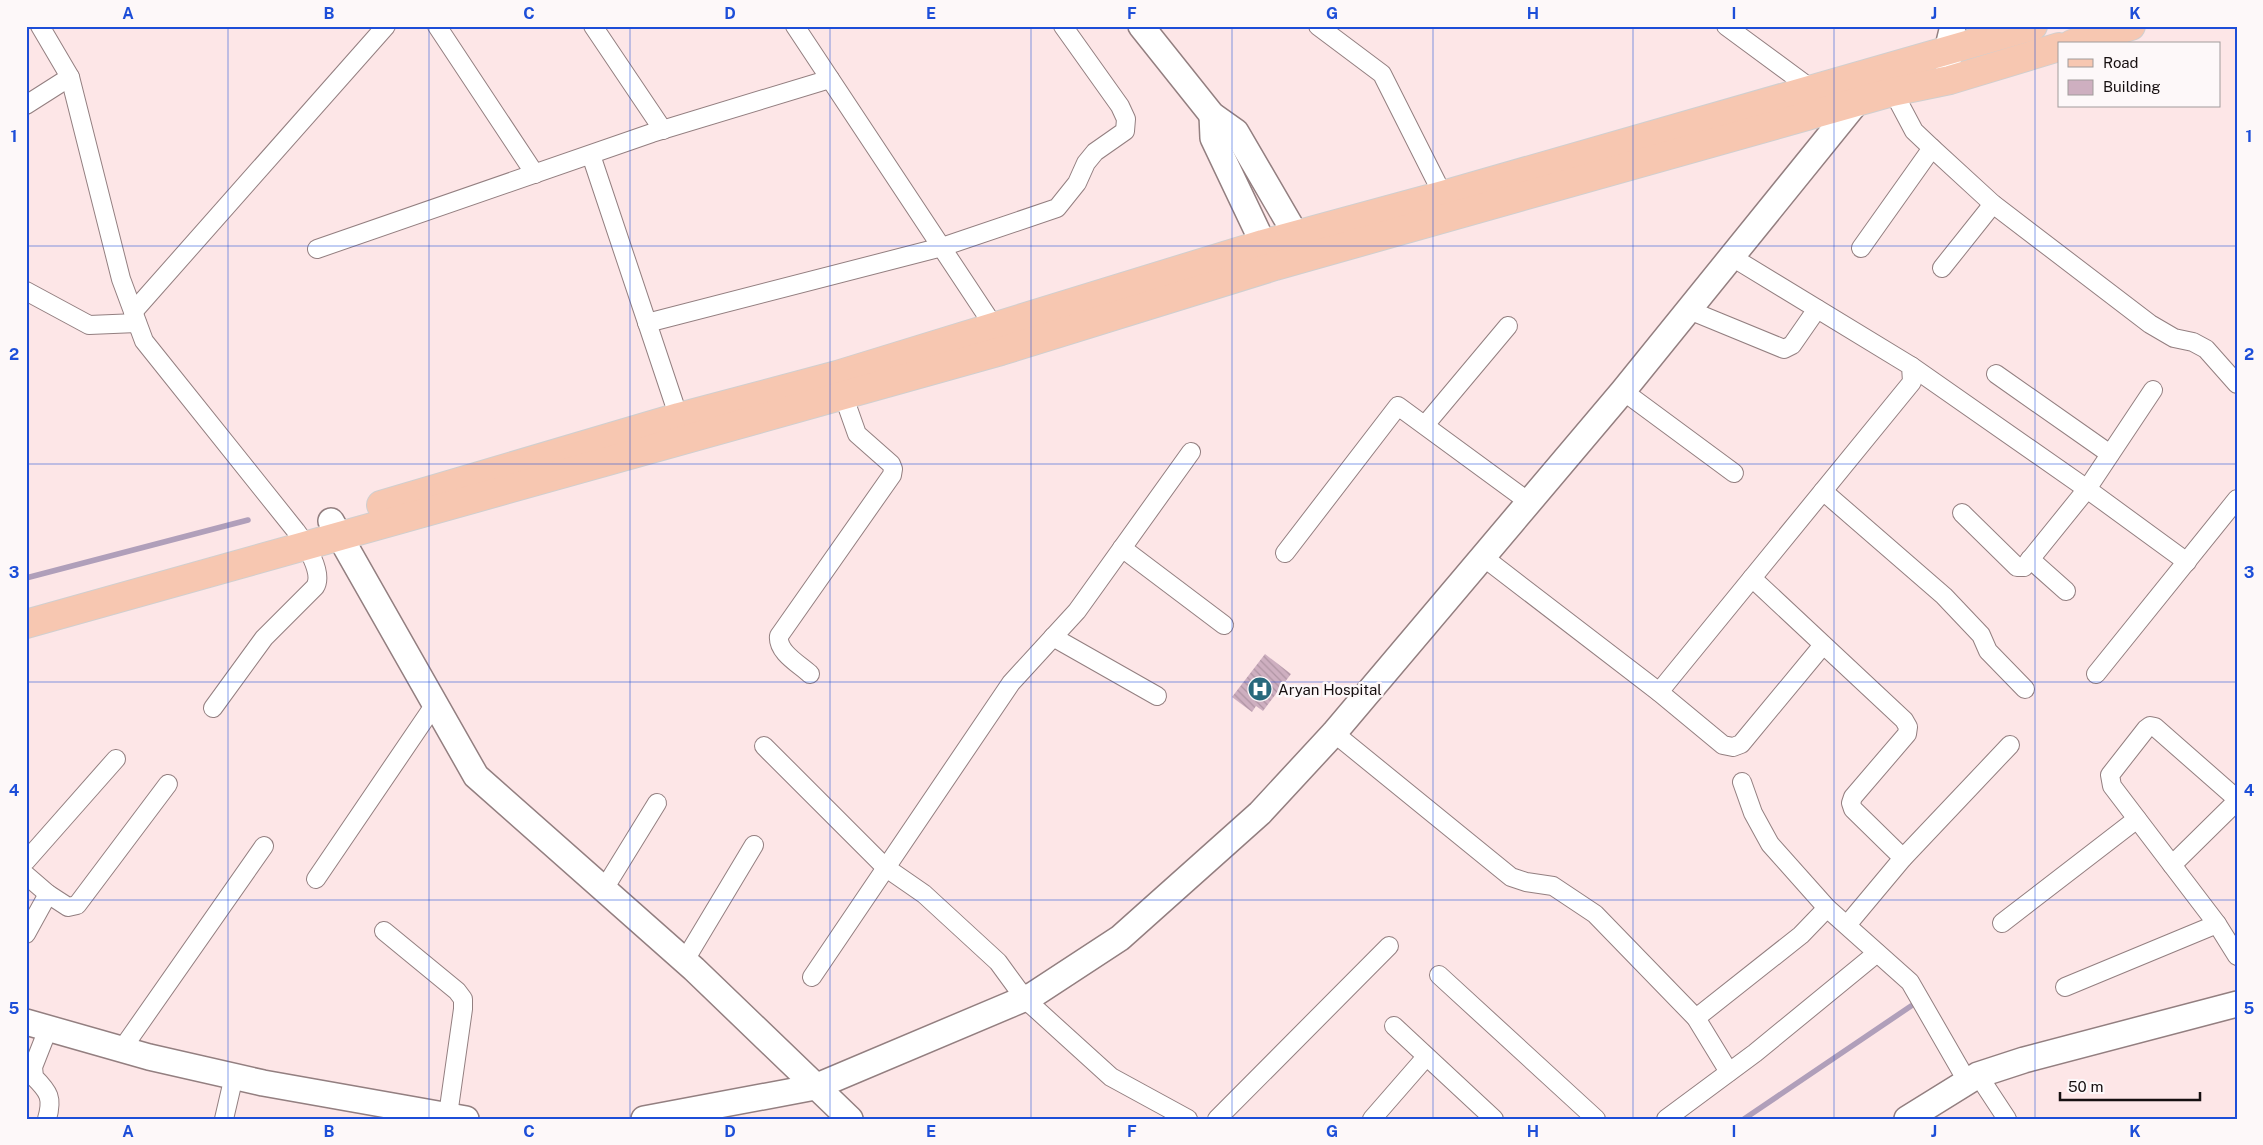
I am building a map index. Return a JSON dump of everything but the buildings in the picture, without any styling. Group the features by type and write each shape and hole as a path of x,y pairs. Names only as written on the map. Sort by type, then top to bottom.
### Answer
{"main road":[{"path":"26,624 335,528 503,491 682,428 1000,338 1300,246 1448,206 1848,105 1885,77 1950,39 2034,26"},
{"path":"2079,42 2131,26"},
{"path":"1448,206 1811,88 1885,77 1950,80 2058,48"},
{"path":"26,605 301,538"}],"street":[{"path":"40,26 70,77 121,279 144,341 301,538 319,576 319,582 264,638 213,708"},
{"path":"26,291 89,324 135,317 386,26"},
{"path":"437,26 535,174"},
{"path":"593,26 663,130"},
{"path":"795,26 1000,338"},
{"path":"647,323 942,247 1057,208 1077,183 1086,163 1095,152 1125,130 1126,119 1120,106 1063,26"},
{"path":"1141,26 1212,116 1236,132 1300,246"},
{"path":"1318,26 1382,74 1448,206"},
{"path":"649,1118 815,1087 1025,999 1120,938 1260,813 1334,733 1623,391 1732,257 1848,105 1811,88 1726,26"},
{"path":"1950,39 1950,80"},
{"path":"26,105 70,77"},
{"path":"1885,77 1914,131 1993,204 2150,324 2174,338 2193,342 2206,349 2237,384"},
{"path":"317,249 663,130 830,79"},
{"path":"1212,116 1212,138 1269,255"},
{"path":"1861,248 1932,148"},
{"path":"591,155 682,428"},
{"path":"1942,268 1993,204"},
{"path":"1732,257 1911,366 2088,488 2187,562"},
{"path":"1689,310 1784,349 1792,345 1818,308"},
{"path":"1424,425 1508,326"},
{"path":"1658,692 1912,382 1911,366"},
{"path":"1996,374 2110,454"},
{"path":"810,674 781,649 778,644 779,636 892,475 893,469 891,464 857,434 839,385"},
{"path":"1962,513 2016,568 2024,567 2088,488 2153,390"},
{"path":"1623,391 1734,473"},
{"path":"1285,553 1398,406 1529,502"},
{"path":"812,977 1011,683 1077,611 1191,452"},
{"path":"1823,491 1944,596 1981,634 1988,651 2025,689"},
{"path":"2096,674 2237,499"},
{"path":"335,528 476,776 685,960 850,1119"},
{"path":"1122,548 1224,625"},
{"path":"1482,556 1658,692 1722,745 1734,747 1745,739 1823,645"},
{"path":"2030,559 2066,591"},
{"path":"1752,578 1904,720 1908,727 1907,734 1853,797 1851,803 1853,809 1903,858"},
{"path":"1053,637 1157,696"},
{"path":"316,879 435,704"},
{"path":"2172,865 2237,800 2155,727 2150,726 2110,775 2112,786 2137,819 2172,865 2217,924 2237,956"},
{"path":"1334,733 1510,877 1552,886 1595,914 1696,1018 1729,1072"},
{"path":"1846,925 1903,858 2010,745"},
{"path":"764,746 885,867 924,894 998,962 1025,999 1111,1077 1188,1119"},
{"path":"26,861 116,759"},
{"path":"1742,782 1753,813 1770,844 1827,908 1910,982 1972,1078 2007,1119"},
{"path":"26,875 48,894 68,907 77,905 168,784"},
{"path":"604,889 657,802"},
{"path":"2002,923 2137,819"},
{"path":"122,1049 264,846"},
{"path":"685,960 754,846"},
{"path":"26,934 48,894"},
{"path":"1696,1018 1801,936 1827,908"},
{"path":"2065,987 2217,924"},
{"path":"47,1119 50,1106 47,1090 34,1078 33,1067 37,1025 122,1049 234,1076 457,1117 463,1000 457,991 384,931"},
{"path":"1217,1119 1389,946"},
{"path":"1666,1119 1729,1072 1878,953"},
{"path":"1439,975 1596,1119"},
{"path":"1907,1119 1972,1078 2024,1060 2233,1009"},
{"path":"1394,1026 1494,1119"},
{"path":"1372,1119 1426,1057"},
{"path":"224,1119 234,1076"}],"waterway":[{"path":"26,578 248,520"},
{"path":"1744,1119 1911,1006"}],"place":[{"name":"Aryan Hospital","path":"1260,689"}]}
